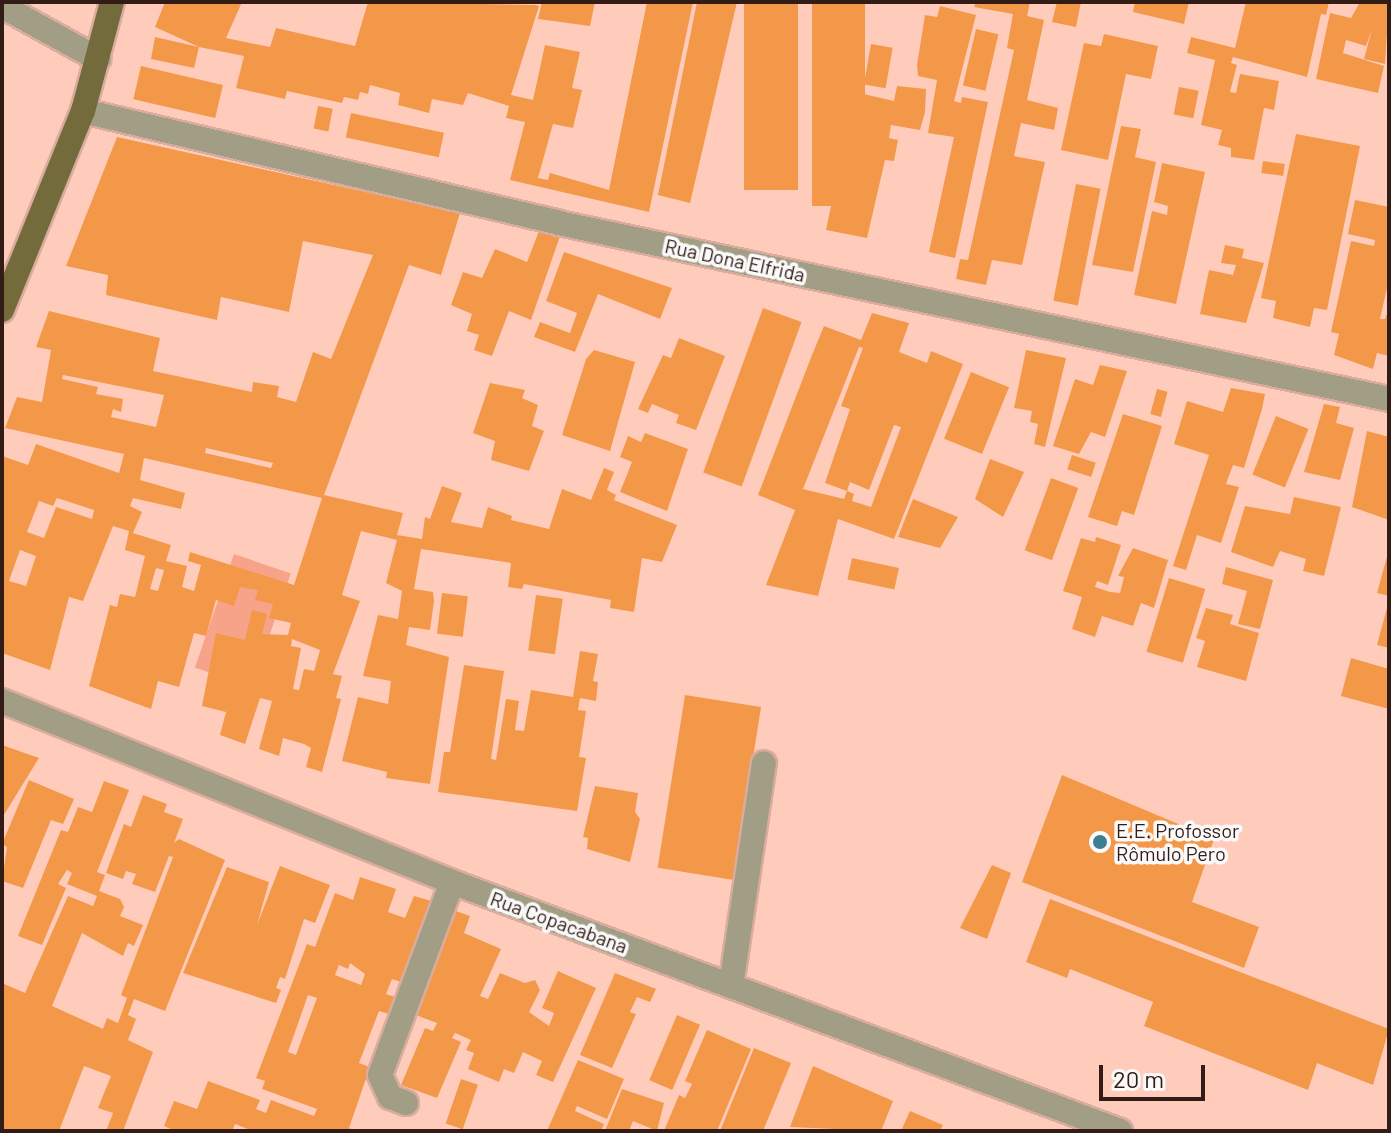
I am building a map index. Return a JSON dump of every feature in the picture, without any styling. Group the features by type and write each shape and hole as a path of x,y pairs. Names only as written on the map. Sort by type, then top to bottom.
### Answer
{"main road":[{"path":"2,310 83,111 112,2"}],"street":[{"path":"2,6 98,59"},
{"name":"Rua Dona Elfrida","path":"83,111 559,223 1389,399"},
{"name":"Rua Copacabana","path":"2,701 452,882 1120,1131"},
{"path":"731,986 764,763"},
{"path":"406,1103 390,1097 380,1075 452,882"}],"shaded area":[{"path":"234,554 291,574 252,687 195,667"}],"building":[{"path":"165,2 242,2 226,38 270,47 276,28 355,46 368,2 539,6 511,95 533,100 545,45 580,52 572,88 582,90 573,128 553,124 538,178 548,180 550,173 609,190 647,2 693,2 649,212 510,180 525,122 506,118 509,106 468,93 463,105 432,99 429,113 398,105 400,93 370,85 368,94 360,92 358,100 344,97 342,103 287,91 285,99 236,88 244,56 199,47 155,27"},
{"path":"542,2 595,2 590,26 538,19"},
{"path":"697,2 737,2 690,203 658,195"},
{"path":"744,2 798,2 798,190 744,190"},
{"path":"812,2 865,2 865,206 812,206"},
{"path":"976,2 1030,2 1027,16 1044,20 1027,100 1058,108 1054,130 1021,123 1014,156 1045,162 1022,265 992,260 986,285 956,279 960,259 968,260 1014,50 1007,48 1013,14 974,7"},
{"path":"1057,2 1081,2 1076,27 1052,22"},
{"path":"1135,2 1189,2 1184,24 1133,12"},
{"path":"1246,2 1329,2 1326,15 1321,14 1307,77 1233,57 1231,63 1237,65 1230,92 1236,93 1240,74 1279,81 1274,110 1264,108 1254,160 1231,157 1231,148 1218,145 1222,130 1201,125 1215,60 1187,53 1191,37 1235,48"},
{"path":"1360,2 1389,2 1385,64 1364,59 1372,29 1366,46 1346,40 1343,53 1384,66 1378,93 1316,79 1330,13 1351,18"},
{"path":"940,6 976,15 954,101 961,103 962,97 988,102 955,258 929,252 954,137 928,133 937,80 918,76 917,65 925,15 937,17"},
{"path":"976,29 998,34 985,91 963,86"},
{"path":"1104,34 1158,46 1151,79 1126,74 1108,160 1061,150 1084,43 1101,46"},
{"path":"155,37 199,47 194,68 151,59"},
{"path":"871,44 893,48 886,88 864,84"},
{"path":"141,66 223,85 215,118 133,99"},
{"path":"897,86 926,89 925,112 920,130 891,125 889,138 898,140 894,161 885,160 867,238 826,230 855,92 894,101"},
{"path":"1179,87 1199,91 1193,118 1174,114"},
{"path":"318,106 333,109 328,131 314,129"},
{"path":"351,113 444,133 439,157 346,137"},
{"path":"1121,126 1141,129 1135,157 1156,162 1133,272 1092,265"},
{"path":"1296,134 1360,146 1327,310 1314,308 1310,327 1273,318 1276,301 1261,298"},
{"path":"117,137 460,213 441,275 409,265 324,495 403,513 397,535 422,539 425,517 430,519 442,486 462,493 451,522 482,528 488,507 512,516 511,520 549,529 562,489 591,500 604,468 614,472 607,490 616,495 614,500 677,525 662,562 642,558 634,612 610,608 611,600 524,584 522,589 508,587 511,563 421,549 414,589 433,592 430,630 409,627 406,645 449,657 430,784 386,778 387,772 342,761 358,697 388,704 391,681 363,676 378,615 398,619 402,591 386,583 397,540 361,531 342,595 360,601 333,674 342,676 336,698 341,699 322,772 306,767 311,748 304,744 283,738 279,756 259,749 272,701 260,698 245,744 220,735 226,712 202,706 216,633 245,640 252,610 267,614 262,634 288,635 291,623 269,618 273,604 255,600 258,590 240,587 234,606 216,600 206,636 194,633 179,687 158,681 151,709 89,686 110,605 117,607 120,594 135,597 145,556 125,550 129,531 113,526 83,601 69,597 50,670 2,653 2,456 28,465 36,444 119,473 124,454 5,428 17,397 42,402 51,350 36,347 49,311 160,338 153,371 252,392 253,382 279,386 277,397 296,402 313,352 331,359 373,255 303,241 289,312 221,297 217,320 106,295 108,275 66,266","holes":["63,375 164,395 156,427 111,417 113,409 121,412 123,399 96,394 98,387 62,379","206,448 273,463 271,468 205,453","144,458 322,498 294,585 190,552 188,561 201,565 194,591 182,587 187,566 166,561 171,545 133,533 142,512 130,506 133,498 181,509 185,493 140,480","57,498 94,510 92,519 56,507 44,538 27,532 39,501 53,506","20,550 36,556 26,586 9,581","156,568 164,570 158,591 150,589","292,639 320,650 314,671 304,669 299,690 293,689 301,648 291,646"]},
{"path":"1263,161 1285,164 1283,176 1261,173"},
{"path":"1162,163 1205,172 1176,304 1134,295 1152,211 1167,215 1168,206 1154,202"},
{"path":"1076,184 1101,189 1078,306 1053,301"},
{"path":"1355,200 1389,207 1389,279 1380,319 1385,319 1389,309 1389,356 1377,353 1373,369 1334,355 1339,334 1331,332 1351,241 1374,246 1375,240 1348,234"},
{"path":"539,231 560,236 531,320 509,311 492,356 474,350 479,335 467,331 472,314 451,305 463,272 482,278 495,249 527,262"},
{"path":"1225,245 1244,249 1242,258 1264,263 1246,323 1200,314 1209,270 1233,275 1236,265 1221,263"},
{"path":"564,252 672,288 660,319 598,294 575,352 534,337 540,322 570,333 577,313 546,301"},
{"path":"763,308 802,322 742,486 703,472"},
{"path":"872,313 909,323 899,352 927,363 931,351 963,364 894,539 838,519 818,596 766,585 795,510 758,495 812,355 824,326 861,340","holes":["859,347 863,348 841,406 850,409 825,483 847,491 844,499 803,489","894,425 901,427 871,507 852,501 854,494 847,491 850,482 869,490"]},
{"path":"679,338 725,356 696,430 676,423 679,415 652,404 648,413 638,409 663,355 671,358"},
{"path":"594,350 635,362 610,451 562,435 586,359"},
{"path":"1026,350 1066,358 1045,447 1034,444 1038,424 1030,422 1032,411 1014,408"},
{"path":"1100,365 1127,371 1105,437 1091,432 1079,454 1053,446 1075,379 1093,385"},
{"path":"971,372 1009,387 982,454 944,439"},
{"path":"490,383 525,390 522,398 538,405 532,426 544,431 529,471 491,460 495,441 473,433"},
{"path":"1231,388 1265,394 1262,409 1244,468 1233,465 1226,484 1239,487 1221,543 1197,535 1186,570 1173,566 1209,455 1174,444 1187,401 1223,412"},
{"path":"1157,389 1168,392 1161,417 1150,414"},
{"path":"1324,404 1340,407 1336,423 1354,428 1340,480 1304,472"},
{"path":"1123,414 1162,426 1134,515 1122,511 1117,526 1088,517"},
{"path":"1276,416 1308,429 1285,488 1252,474"},
{"path":"1367,431 1389,437 1389,520 1352,507"},
{"path":"645,433 688,449 667,511 620,492 632,462 620,457 628,436 641,442"},
{"path":"1072,455 1096,463 1091,477 1067,469"},
{"path":"990,459 1024,472 1003,517 975,499"},
{"path":"1051,478 1078,488 1052,560 1025,550"},
{"path":"1294,497 1341,507 1324,576 1303,571 1306,559 1280,551 1273,567 1231,552 1245,506 1290,514"},
{"path":"913,499 958,517 940,548 898,537"},
{"path":"1096,537 1121,545 1108,585 1097,581 1095,587 1110,592 1120,593 1124,577 1118,576 1133,548 1168,560 1154,608 1141,603 1133,626 1102,616 1095,637 1072,629 1082,597 1063,591 1081,538 1095,542"},
{"path":"1389,553 1389,596 1377,593"},
{"path":"852,558 899,568 894,589 847,580"},
{"path":"1226,567 1273,580 1260,629 1238,624 1247,591 1222,584"},
{"path":"1169,578 1205,589 1183,663 1146,652"},
{"path":"442,593 468,596 463,637 437,634"},
{"path":"536,595 563,599 555,654 528,650"},
{"path":"1389,604 1389,648 1377,645"},
{"path":"1206,608 1233,615 1230,624 1259,633 1246,681 1197,667 1205,641 1196,638"},
{"path":"580,651 598,654 593,681 598,682 596,701 580,698 578,710 586,711 579,757 586,758 577,811 438,792 444,752 450,752 464,665 504,671 491,759 496,760 506,699 519,701 515,730 524,731 531,690 573,697"},
{"path":"1351,658 1389,669 1389,709 1341,696"},
{"path":"685,695 761,707 734,880 658,868"},
{"path":"2,745 39,758 2,818"},
{"path":"1062,775 1214,839 1192,902 1259,927 1244,968 1022,882"},
{"path":"29,780 74,799 63,824 51,820 23,888 2,881 7,847 2,844"},
{"path":"104,781 129,790 97,872 105,875 99,891 120,899 124,907 120,916 143,925 134,946 128,943 123,956 82,933 52,1006 103,1029 107,1018 118,1023 127,998 121,995 173,857 169,856 155,892 132,884 136,874 126,871 123,879 106,873 124,824 131,827 143,795 167,804 164,812 183,819 174,843 179,839 225,860 165,1011 134,999 128,1015 136,1019 128,1040 153,1052 123,1131 106,1131 113,1113 98,1108 111,1076 84,1066 59,1131 2,1131 2,983 25,993 68,896 93,906 97,896 67,884 72,873 67,870 58,884 66,888 42,945 18,936 61,830 68,832 78,807 92,812"},
{"path":"595,786 638,793 635,812 640,819 630,862 587,849 588,838 583,837"},
{"path":"992,865 1011,873 987,939 960,928"},
{"path":"280,866 330,885 315,923 304,919 285,979 280,977 276,988 281,990 276,1003 183,973 227,867 269,882 257,925"},
{"path":"360,877 396,889 388,912 405,918 414,896 431,901 401,982 392,979 386,994 395,997 389,1014 379,1011 359,1063 370,1067 349,1128 355,1131 253,1131 235,1124 232,1131 175,1131 164,1126 174,1101 197,1109 208,1081 260,1100 256,1109 266,1113 271,1100 314,1116 317,1109 262,1089 265,1081 256,1078 307,944 315,947 335,893 353,900","holes":["350,963 365,974 361,985 335,975 339,965 348,969","308,995 317,998 296,1055 288,1052"]},
{"path":"1050,899 1389,1029 1373,1085 1317,1063 1308,1090 1144,1026 1153,1002 1070,969 1067,978 1026,962"},
{"path":"453,910 470,916 464,933 501,949 480,996 488,999 500,973 525,983 535,980 540,990 529,1012 549,1026 554,1013 542,1008 558,971 596,988 553,1082 536,1075 542,1061 523,1052 514,1073 504,1069 499,1082 468,1069 474,1053 466,1050 471,1040 455,1033 452,1038 461,1042 437,1098 401,1085 425,1028 433,1031 437,1023 413,1014"},
{"path":"615,973 656,989 650,1002 637,997 630,1012 636,1014 612,1068 580,1055"},
{"path":"677,1015 700,1025 672,1090 649,1080"},
{"path":"707,1030 751,1049 717,1131 664,1131 679,1095 685,1098 692,1084 685,1081"},
{"path":"754,1048 791,1063 763,1131 720,1131"},
{"path":"578,1060 624,1079 607,1119 577,1106 575,1111 604,1124 601,1131 547,1131"},
{"path":"813,1066 893,1101 881,1131 790,1127"},
{"path":"461,1079 478,1085 463,1129 446,1123"},
{"path":"622,1089 664,1103 657,1131 633,1121 629,1131 605,1131"},
{"path":"910,1111 943,1125 940,1131 901,1131"}],"place":[{"name":"E.E. Profossor Rômulo Pero","path":"1100,842"}]}
